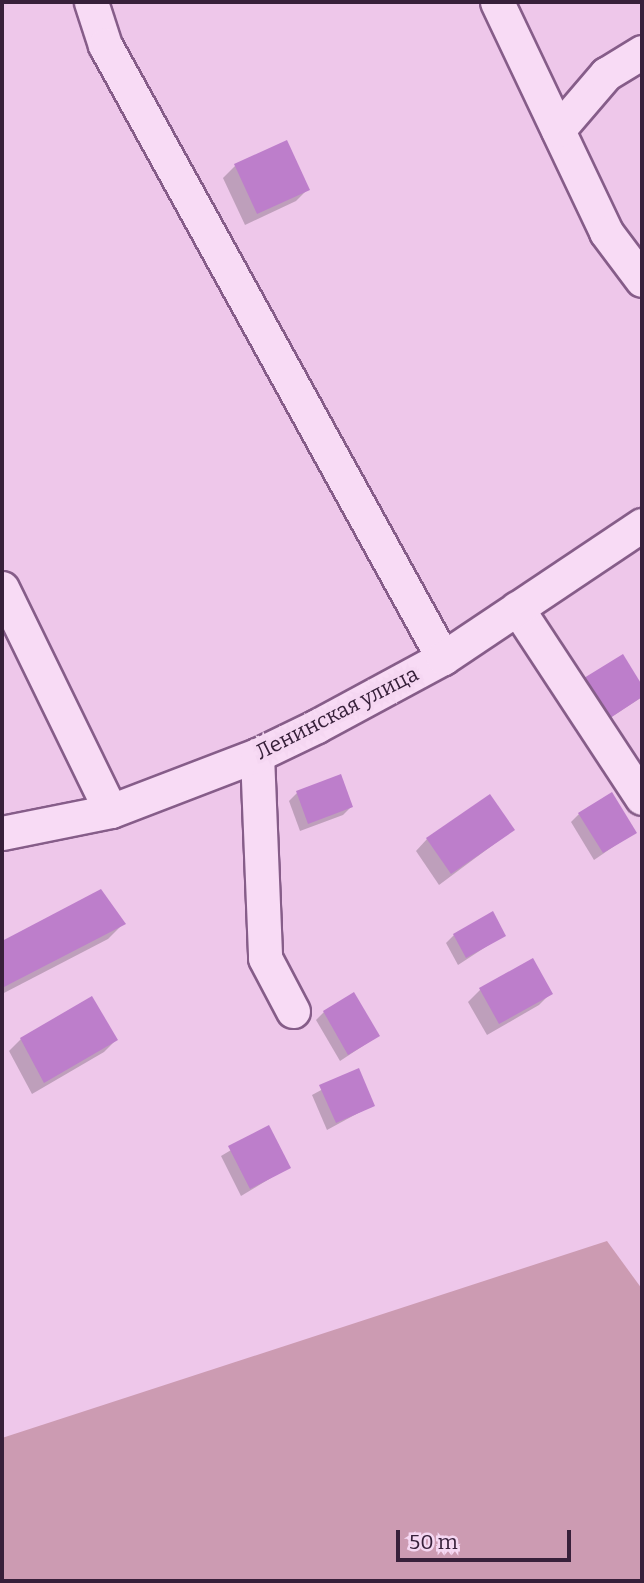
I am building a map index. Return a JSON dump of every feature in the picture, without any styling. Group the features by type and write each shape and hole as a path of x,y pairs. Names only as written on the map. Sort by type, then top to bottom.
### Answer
{"street":[{"path":"91,2 105,45 443,658"},
{"path":"497,2 606,232 642,280"},
{"path":"558,130 606,75 642,52"},
{"name":"Ленинская улица","path":"2,833 111,811 257,755 443,658 642,525"},
{"path":"2,589 111,811"},
{"path":"517,608 642,798"},
{"path":"257,755 265,958 293,1011"}],"shaded area":[{"path":"607,1241 642,1289 642,1581 2,1581 2,1438"}],"building":[{"path":"287,140 310,190 257,214 234,164"},
{"path":"623,654 642,685 642,697 610,718 584,678"},
{"path":"341,774 353,807 308,824 296,791"},
{"path":"612,792 637,833 603,853 578,813"},
{"path":"490,794 515,830 451,874 426,838"},
{"path":"101,889 126,924 2,988 2,941"},
{"path":"493,911 506,936 466,958 453,934"},
{"path":"533,958 553,994 499,1024 479,988"},
{"path":"354,992 380,1036 348,1055 323,1011"},
{"path":"92,996 118,1040 44,1083 20,1038"},
{"path":"359,1068 375,1106 336,1123 319,1085"},
{"path":"269,1125 291,1168 250,1189 228,1146"}]}
